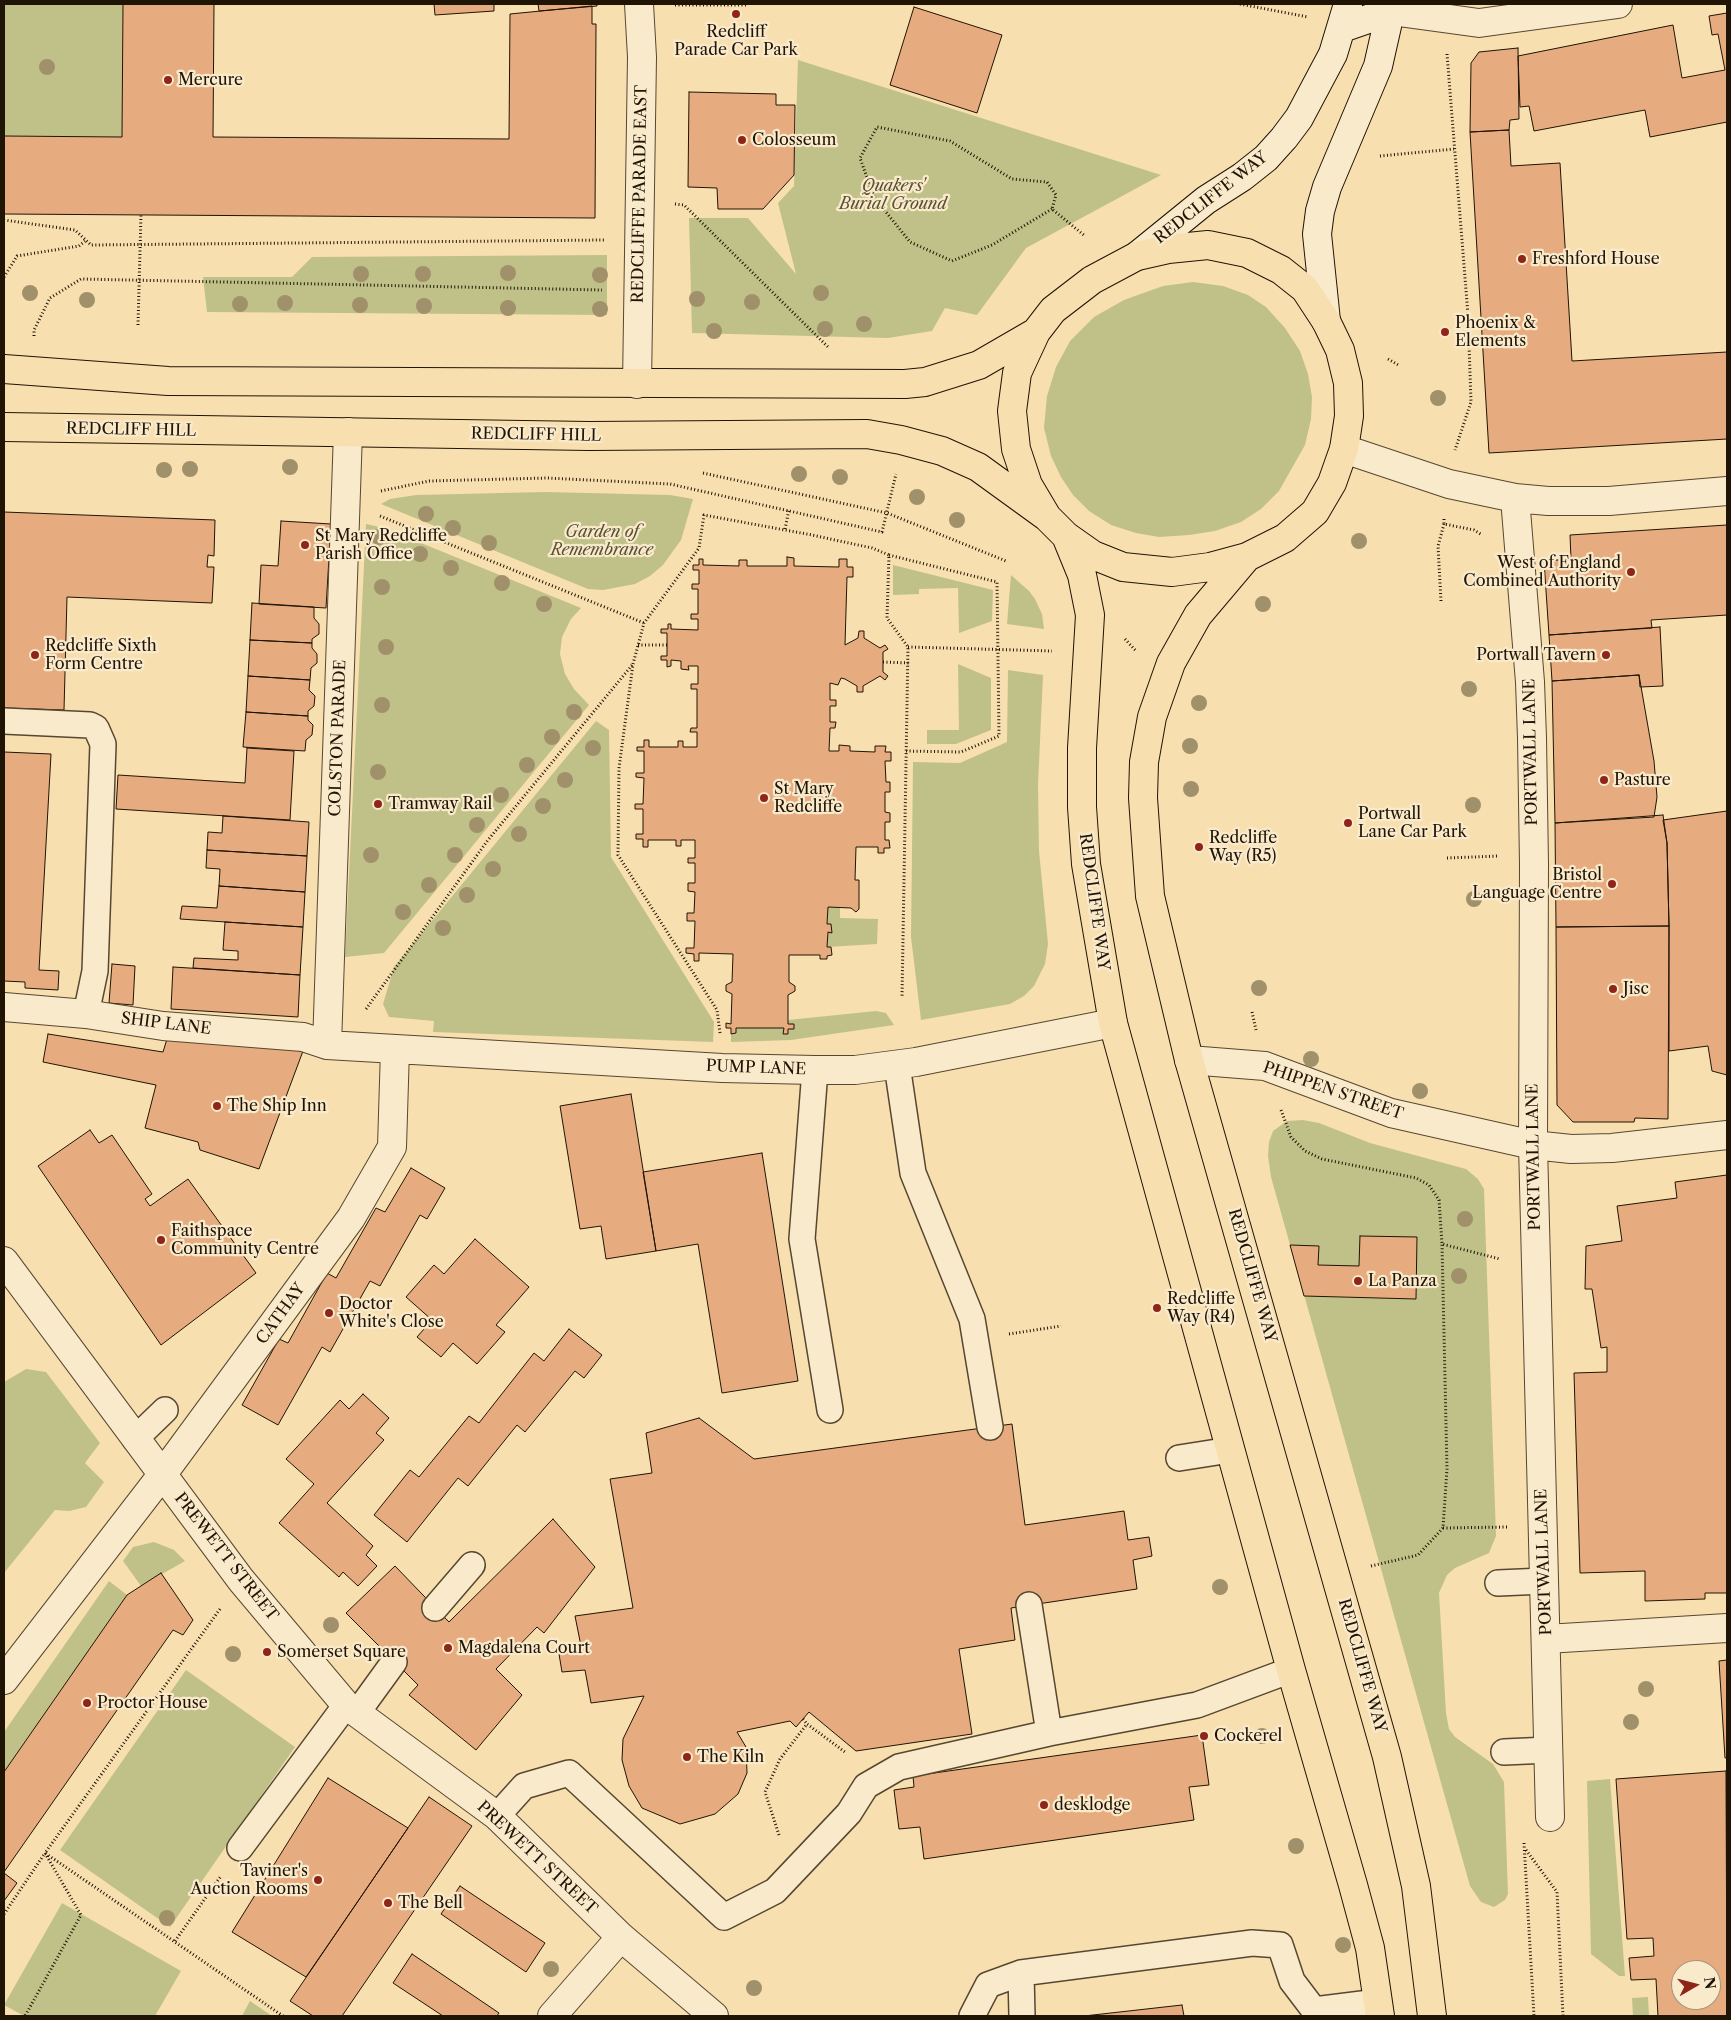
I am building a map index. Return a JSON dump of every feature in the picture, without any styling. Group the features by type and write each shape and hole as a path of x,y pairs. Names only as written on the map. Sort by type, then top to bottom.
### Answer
{"main road":[{"path":"1208,245 1247,253 1280,270 1305,289 1326,321 1340,350 1348,383 1349,416 1344,449 1332,483 1314,512 1285,538 1247,556 1210,567 1172,572 1123,567 1094,556 1066,536 1047,517 1028,485 1019,458 1012,411 1018,373 1036,332 1053,310 1092,280 1137,256 1168,249 1208,245"},
{"path":"4,370 168,381 905,384 925,382 978,364 1036,332"},
{"name":"REDCLIFF HILL","path":"4,427 589,436 867,434 901,440 942,451 978,467 1047,517"},
{"name":"REDCLIFFE WAY","path":"1066,536 1082,575 1088,595 1090,615 1082,748 1082,807 1088,873 1113,1023 1291,1670 1370,1948 1379,2009"},
{"name":"REDCLIFFE WAY","path":"1247,556 1198,615 1171,663 1152,717 1144,762 1144,833 1150,896 1190,1060 1387,1756 1416,1886 1432,2016"}],"street":[{"name":"REDCLIFFE PARADE EAST","path":"637,384 642,57 639,4"},
{"path":"1345,16 1391,8 1479,23 1618,4"},
{"path":"1326,321 1318,234 1320,211 1327,187 1378,66 1391,8"},
{"name":"REDCLIFFE WAY","path":"1137,256 1206,200 1260,163 1284,138 1314,92 1333,54 1345,16"},
{"name":"COLSTON PARADE","path":"327,1044 348,432"},
{"path":"1344,449 1449,484 1515,498 1556,502 1609,501 1727,491"},
{"name":"PORTWALL LANE","path":"1515,498 1530,682 1534,864 1533,1145 1550,1817"},
{"name":"SHIP LANE","path":"4,1007 86,1014 163,1026 303,1038 327,1044"},
{"name":"PUMP LANE","path":"327,1044 722,1068 855,1070 1113,1023"},
{"name":"CATHAY","path":"162,1475 351,1218 392,1147 395,1049"},
{"name":"PHIPPEN STREET","path":"1190,1060 1265,1066 1391,1114 1533,1145 1570,1149 1612,1148 1727,1135"},
{"name":"PREWETT STREET","path":"4,1261 240,1580 352,1709 497,1816 621,1937 714,2016"},
{"path":"4,1680 162,1475"},
{"path":"1546,1639 1727,1628"},
{"path":"552,2016 621,1937"}],"lane":[{"path":"4,721 90,725 96,728 102,738 95,971 86,1014"},
{"path":"896,1064 913,1173 972,1319 990,1427"},
{"path":"815,1070 802,1239 830,1410"},
{"path":"136,1439 165,1410"},
{"path":"1179,1458 1230,1450"},
{"path":"435,1608 472,1564"},
{"path":"1498,1583 1544,1581"},
{"path":"1029,1605 1049,1733"},
{"path":"240,1848 352,1709 394,1662"},
{"path":"497,1816 524,1786 569,1773 724,1917 775,1892 849,1813 866,1786 899,1767 1049,1733 1197,1705 1291,1670"},
{"path":"1504,1752 1549,1750"},
{"path":"972,2016 988,1985 1021,1973 1252,1943 1280,1945 1292,1981 1314,2010 1379,2009"},
{"path":"1021,1973 1022,2016"}],"path":[{"path":"639,4 746,5"},
{"path":"1240,4 1320,20 1345,16"},
{"path":"1446,18 1447,65 1468,314 1471,402 1454,454"},
{"path":"877,127 950,140 1012,179 1047,182 1056,195 1052,209 992,245 952,261 910,242 874,197 860,158 877,127"},
{"path":"1376,156 1454,149"},
{"path":"639,200 684,205 834,353"},
{"path":"1052,209 1085,236"},
{"path":"138,325 141,214"},
{"path":"4,220 75,230 82,234 85,241 91,246 640,240"},
{"path":"4,277 17,256 79,246 85,241"},
{"path":"34,330 50,298 82,279 139,282 607,290"},
{"path":"1388,359 1400,366"},
{"path":"374,492 429,481 566,479 670,484 882,532 897,470"},
{"path":"697,472 887,513 1006,561"},
{"path":"785,529 789,510"},
{"path":"371,512 644,623"},
{"path":"722,1068 717,1010 618,856 618,768 633,664 644,623 699,548 704,515 785,529 872,548 888,555 997,582 1000,648 999,736 961,752 906,751"},
{"path":"1441,601 1438,546 1445,515"},
{"path":"1444,524 1474,530 1486,537"},
{"path":"888,555 887,618 908,646 909,663 902,997"},
{"path":"1122,637 1138,653"},
{"path":"908,646 1000,648 1052,652 1052,643"},
{"path":"638,645 667,645"},
{"path":"883,662 909,663"},
{"path":"327,1044 363,1013 488,840 633,664"},
{"path":"1499,846 1499,866"},
{"path":"1447,858 1499,856"},
{"path":"1282,1116 1290,1137 1305,1151 1313,1155 1416,1178 1429,1185 1438,1200 1442,1244 1447,1469 1444,1528 1418,1555 1370,1566"},
{"path":"1442,1244 1501,1260"},
{"path":"1008,1334 1060,1326"},
{"path":"1444,1528 1510,1527"},
{"path":"4,1914 240,1580"},
{"path":"803,1719 845,1752"},
{"path":"804,1861 778,1835 765,1792 780,1759 807,1724"},
{"path":"175,1941 240,1848"},
{"path":"1534,2016 1525,1849 1557,1892 1563,2016"},
{"path":"46,1853 283,2016"},
{"path":"25,2016 81,1915 46,1853"}],"green space":[{"path":"4,4 123,4 122,137 4,136"},
{"name":"Quakers' Burial Ground","path":"798,60 1161,175 1026,248 977,315 945,308 932,331 888,338 692,333 689,218 748,218 796,274 778,203 794,186"},
{"path":"607,255 607,315 207,312 203,277 292,277 312,257"},
{"path":"1193,282 1223,286 1248,295 1266,307 1285,328 1300,351 1308,374 1312,397 1311,419 1305,445 1279,491 1261,509 1241,522 1215,531 1159,537 1136,533 1111,525 1089,511 1073,495 1061,477 1051,456 1044,428 1047,396 1056,367 1070,341 1094,317 1124,300 1163,286"},
{"name":"Garden of Remembrance","path":"546,492 670,495 693,499 681,540 663,565 650,576 635,584 603,590 588,589 381,504 390,499 416,495"},
{"path":"366,524 384,528 581,608 571,619 562,637 560,654 565,674 574,689 589,705 384,953 345,957"},
{"path":"893,565 993,590 992,621 959,633 958,588 919,589 919,594 893,595"},
{"path":"1011,575 1035,599 1042,614 1044,629 1007,624"},
{"path":"958,664 991,678 991,730 956,744 927,744 927,730 959,730"},
{"path":"1008,670 1043,675 1038,785 1039,851 1048,944 1045,964 1034,986 1024,996 1010,1004 921,1020 911,937 913,762 960,763 1007,742"},
{"path":"596,721 609,730 611,857 714,1022 713,1042 433,1032 434,1021 389,1017 383,1004 394,967"},
{"path":"828,907 840,907 840,918 878,919 877,944 827,947 828,932 832,932 831,924 827,924"},
{"path":"876,1011 886,1013 894,1025 791,1040 731,1042 731,1034 736,1033 736,1028 784,1028 783,1034 788,1034 788,1020"},
{"path":"1303,1120 1319,1123 1370,1143 1466,1169 1478,1179 1484,1189 1496,1536 1489,1553 1455,1568 1447,1575 1439,1593 1446,1713 1449,1729 1455,1737 1493,1764 1504,1782 1508,1894 1505,1900 1494,1907 1481,1902 1470,1886 1271,1177 1268,1156 1269,1142 1273,1131 1287,1121"},
{"path":"26,1369 46,1372 100,1443 85,1463 104,1482 86,1507 69,1511 55,1510 4,1573 4,1382"},
{"path":"154,1542 174,1550 185,1561 141,1586 123,1561 133,1547"},
{"path":"109,1581 127,1595 4,1772 4,1732"},
{"path":"186,1670 295,1747 170,1927 60,1850"},
{"path":"1610,1779 1625,1976 1619,1976 1591,1954 1587,1781"},
{"path":"62,1903 181,1971 155,2016 24,2016 4,2005"},
{"path":"1648,1997 1649,2016 1633,2016 1632,1998"},
{"path":"250,2001 272,2016 242,2016"}],"building":[{"name":"Mercure","path":"123,4 214,4 213,137 509,139 510,14 592,6 592,24 596,24 595,218 4,214 4,136 122,137"},
{"path":"434,4 494,4 494,11 435,15"},
{"path":"538,4 597,4 597,6 539,11"},
{"path":"914,7 1002,35 977,113 890,85"},
{"path":"1727,13 1727,122 1650,137 1645,110 1534,131 1529,106 1520,107 1518,56 1673,25 1682,78 1725,70 1718,34 1712,35 1709,16"},
{"path":"1518,48 1519,119 1510,120 1509,130 1470,132 1471,63 1479,52"},
{"name":"Colosseum","path":"689,92 776,94 776,105 795,105 794,175 763,209 718,209 717,188 688,187"},
{"name":"Freshford House","path":"1509,130 1511,166 1560,163 1572,361 1727,352 1727,439 1489,453 1470,132"},
{"name":"Redcliffe Sixth Form Centre","path":"4,512 215,520 214,556 208,555 207,567 214,567 212,603 67,597 64,710 4,708"},
{"name":"St Mary Redcliffe Parish Office","path":"281,521 331,524 326,608 259,604 261,565 278,566"},
{"path":"1727,525 1727,615 1651,620 1652,628 1549,635 1544,561 1571,559 1570,535"},
{"name":"St Mary Redcliffe","path":"787,557 794,558 794,566 839,567 839,559 847,559 847,567 853,567 853,577 847,577 845,645 858,638 859,631 864,631 864,638 880,648 885,645 888,649 883,652 883,672 888,676 885,680 880,676 863,686 863,692 857,692 857,686 845,679 841,678 838,685 830,683 830,700 836,700 836,706 830,706 830,722 836,722 835,728 830,728 829,751 839,751 839,745 850,746 850,751 875,752 875,746 886,746 885,752 891,752 891,761 885,761 886,782 890,782 890,792 885,792 885,812 890,813 890,822 885,822 885,840 889,840 890,848 884,848 884,853 878,853 878,847 856,847 855,880 859,880 859,909 856,912 851,908 828,907 827,924 831,924 832,933 828,932 827,947 831,947 832,955 827,956 827,959 820,959 820,955 789,955 789,982 795,986 795,991 788,995 788,1024 794,1024 794,1029 788,1029 788,1034 783,1034 784,1028 736,1028 736,1033 731,1034 731,1028 726,1028 726,1023 731,1024 732,994 726,991 726,985 732,982 733,954 699,953 699,961 694,961 694,954 686,953 686,948 694,948 695,921 687,921 687,913 694,913 695,892 688,891 688,883 695,883 695,863 688,863 688,858 695,858 695,840 681,840 681,846 676,846 676,840 648,840 648,847 643,847 643,839 636,839 636,834 643,834 643,809 635,809 635,804 643,804 644,778 636,777 636,773 644,773 644,751 637,751 637,747 644,747 644,740 649,740 649,747 678,747 678,741 683,741 683,747 697,747 697,732 690,732 691,728 697,728 697,689 691,689 691,684 698,684 698,666 688,666 689,670 681,669 681,661 671,660 671,666 667,667 667,660 661,660 661,656 667,656 667,633 661,633 661,629 668,629 668,624 671,624 671,629 698,630 698,619 691,619 691,614 698,614 698,589 692,589 692,584 699,584 699,570 693,570 693,565 699,565 699,559 703,559 703,565 739,566 739,560 747,560 747,566 787,566"},
{"path":"252,603 314,607 314,618 319,624 319,634 312,639 312,643 250,640"},
{"name":"Portwall Tavern","path":"1660,627 1663,686 1640,687 1639,675 1552,681 1549,635"},
{"path":"250,640 312,643 312,648 317,654 317,663 311,668 310,680 248,676"},
{"path":"1639,675 1654,761 1657,797 1654,817 1555,823 1552,681"},
{"path":"248,676 310,680 309,690 315,696 314,706 308,711 308,716 246,712"},
{"path":"246,712 308,716 308,720 313,725 312,735 306,740 305,751 243,747"},
{"path":"247,748 294,751 290,820 116,809 118,775 245,783"},
{"path":"4,752 51,754 39,970 59,971 58,990 25,988 25,982 4,981"},
{"path":"1727,811 1727,1075 1712,1071 1708,1046 1669,1051 1667,843 1663,820"},
{"name":"Bristol Language Centre","path":"1663,815 1667,843 1669,926 1556,927 1555,823"},
{"path":"223,816 309,822 307,856 207,850 208,832 222,833"},
{"path":"207,850 307,856 305,892 219,886 220,869 206,868"},
{"path":"219,886 305,892 303,927 180,919 182,906 217,908"},
{"path":"225,922 303,927 300,975 193,968 194,958 238,960 238,951 223,950"},
{"name":"Jisc","path":"1669,926 1668,1119 1635,1118 1634,1122 1573,1122 1557,1105 1556,927"},
{"path":"112,964 135,966 133,1005 109,1003"},
{"path":"173,967 300,975 298,1017 171,1009"},
{"name":"The Ship Inn","path":"48,1034 163,1052 167,1039 303,1051 259,1169 200,1150 198,1142 145,1128 156,1085 43,1062"},
{"path":"631,1094 656,1251 606,1259 601,1226 580,1229 560,1106"},
{"name":"Faithspace Community Centre","path":"90,1130 99,1143 112,1135 152,1194 145,1199 150,1206 188,1179 256,1273 161,1345 38,1166"},
{"path":"762,1153 798,1381 722,1393 698,1244 656,1251 643,1172"},
{"name":"Doctor White's Close","path":"411,1168 445,1188 427,1219 420,1215 380,1286 370,1281 330,1352 322,1347 278,1425 242,1405 279,1339 288,1343 327,1273 336,1278 376,1208 385,1212"},
{"path":"1727,1175 1727,1593 1705,1593 1705,1599 1645,1601 1645,1571 1580,1573 1574,1373 1607,1372 1607,1347 1601,1348 1592,1289 1585,1289 1586,1246 1622,1241 1617,1206 1677,1198 1675,1182"},
{"name":"La Panza","path":"1360,1236 1417,1237 1416,1299 1304,1296 1290,1245 1319,1246 1318,1265 1359,1266"},
{"path":"475,1239 529,1287 496,1325 505,1332 477,1364 453,1343 441,1357 417,1337 432,1320 406,1297 434,1265 444,1274"},
{"path":"569,1329 602,1355 584,1378 575,1371 525,1432 517,1425 468,1486 458,1478 407,1542 374,1515 410,1470 419,1477 469,1416 479,1423 534,1353 544,1361"},
{"path":"363,1394 389,1418 376,1433 384,1440 327,1503 373,1546 366,1555 377,1566 358,1586 343,1572 339,1577 279,1523 314,1484 286,1459 340,1400 349,1409"},
{"path":"699,1418 754,1459 1012,1424 1025,1525 1124,1511 1128,1540 1149,1537 1152,1556 1133,1560 1137,1589 1011,1608 1015,1640 959,1649 972,1734 856,1751 809,1712 796,1727 790,1721 737,1732 746,1747 747,1773 738,1794 715,1814 680,1824 642,1808 629,1786 622,1760 623,1739 644,1696 591,1703 585,1670 562,1672 559,1654 581,1646 575,1616 633,1608 610,1479 652,1473 646,1433"},
{"name":"Magdalena Court","path":"553,1519 595,1567 544,1633 537,1627 496,1669 522,1695 476,1750 409,1695 418,1685 346,1613 395,1566 449,1622"},
{"name":"Proctor House","path":"161,1573 193,1620 183,1635 173,1630 4,1872 4,1772 127,1595"},
{"path":"1727,1660 1727,1758 1725,1758 1719,1661"},
{"name":"desklodge","path":"1202,1735 1209,1785 1189,1787 1194,1820 924,1859 920,1827 899,1829 894,1790 914,1787 913,1776"},
{"path":"1726,1771 1727,2016 1658,2016 1656,1979 1631,1980 1629,1958 1654,1956 1653,1938 1627,1939 1616,1779"},
{"name":"Taviner's Auction Rooms","path":"328,1778 408,1828 306,1977 232,1932"},
{"name":"The Bell","path":"429,1797 472,1826 342,2016 313,2016 290,2001"},
{"path":"4,1873 17,1883 4,1901"},
{"path":"460,1886 545,1943 526,1972 441,1914"},
{"path":"412,1954 499,2013 497,2016 443,2016 393,1983"},
{"path":"1182,2005 1184,2016 1084,2016"}],"place":[{"name":"Redcliff Parade Car Park","path":"736,14"},
{"name":"Mercure","path":"168,80"},
{"name":"Colosseum","path":"742,140"},
{"name":"Freshford House","path":"1522,259"},
{"name":"Phoenix & Elements","path":"1445,332"},
{"name":"St Mary Redcliffe Parish Office","path":"305,545"},
{"name":"West of England Combined Authority","path":"1631,572"},
{"name":"Redcliffe Sixth Form Centre","path":"35,655"},
{"name":"Portwall Tavern","path":"1606,655"},
{"name":"Pasture","path":"1604,780"},
{"name":"St Mary Redcliffe","path":"764,798"},
{"name":"Tramway Rail","path":"378,804"},
{"name":"Portwall Lane Car Park","path":"1348,823"},
{"name":"Redcliffe Way (R5)","path":"1199,847"},
{"name":"Bristol Language Centre","path":"1612,884"},
{"name":"Jisc","path":"1613,989"},
{"name":"The Ship Inn","path":"217,1106"},
{"name":"Faithspace Community Centre","path":"161,1240"},
{"name":"La Panza","path":"1358,1281"},
{"name":"Redcliffe Way (R4)","path":"1157,1308"},
{"name":"Doctor White's Close","path":"329,1313"},
{"name":"Magdalena Court","path":"448,1648"},
{"name":"Somerset Square","path":"267,1652"},
{"name":"Proctor House","path":"87,1703"},
{"name":"Cockerel","path":"1204,1736"},
{"name":"The Kiln","path":"687,1757"},
{"name":"desklodge","path":"1044,1805"},
{"name":"Taviner's Auction Rooms","path":"318,1880"},
{"name":"The Bell","path":"388,1903"}]}
